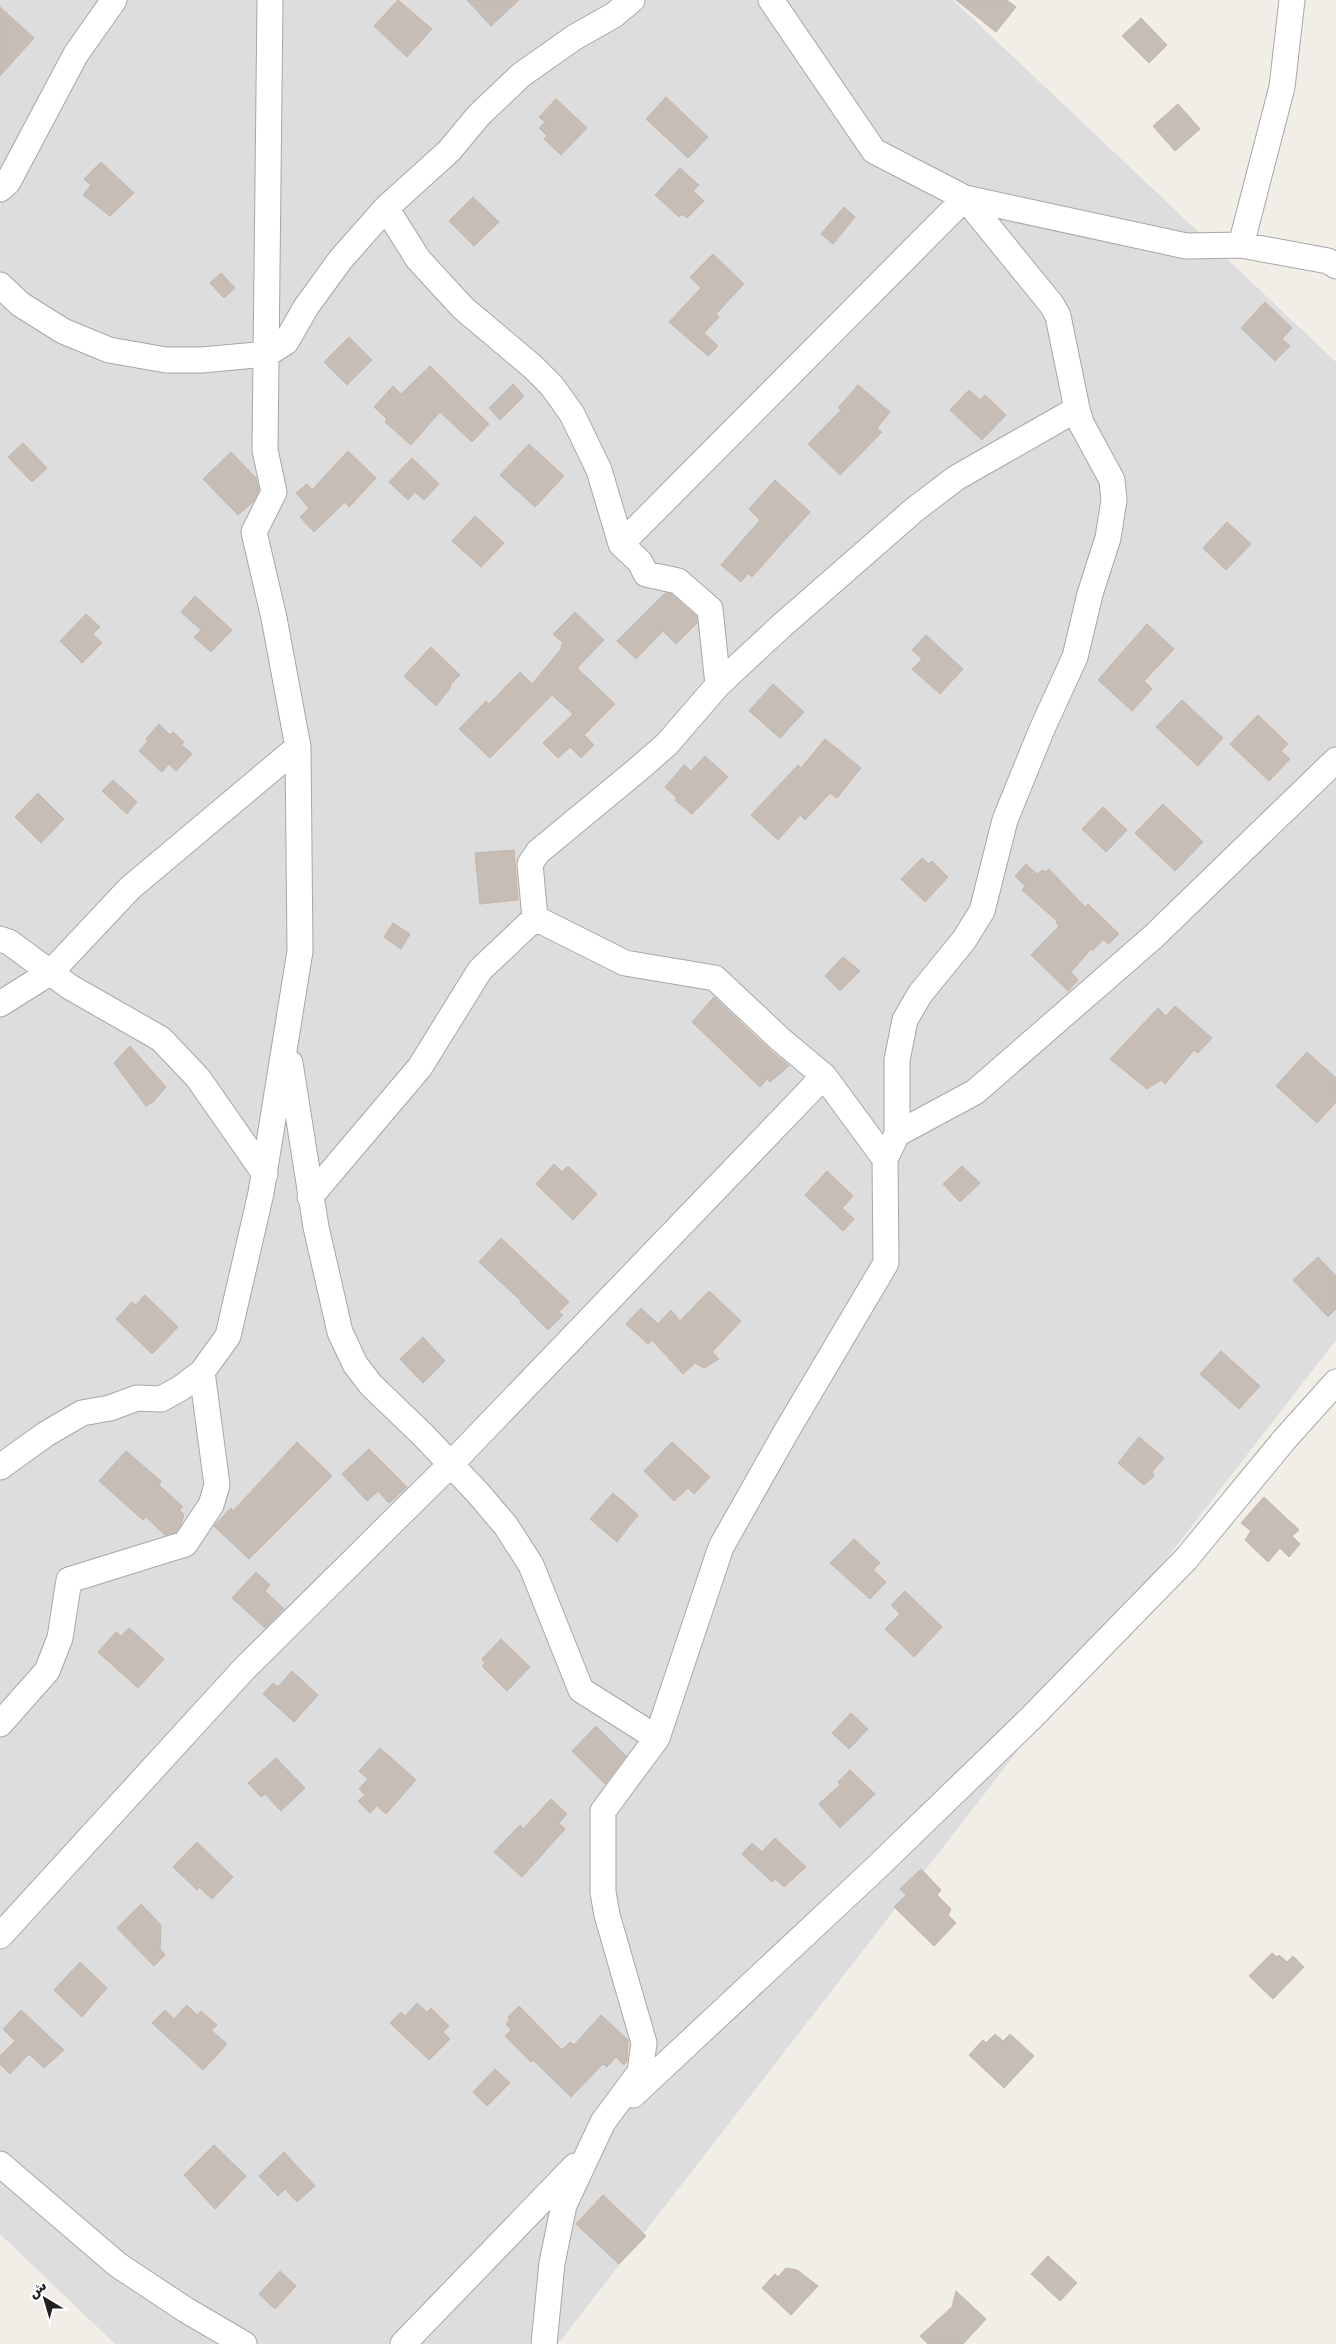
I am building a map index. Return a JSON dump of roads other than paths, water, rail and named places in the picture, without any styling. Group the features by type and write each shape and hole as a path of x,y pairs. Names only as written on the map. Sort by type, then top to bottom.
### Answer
{"street":[{"path":"0,190 8,182 76,54 114,0"},
{"path":"0,1467 46,1434 82,1413 110,1408 137,1398 161,1398 180,1388 202,1372 228,1336 265,1174 300,951 298,747 274,618 254,532 274,492 265,450 268,42 270,0"},
{"path":"0,285 20,304 64,331 109,350 166,360 202,360 267,354 286,342 306,307 341,259 386,208 449,151 479,115 521,75 574,37 614,14 632,0"},
{"path":"771,0 874,151 965,198 1186,246 1241,245 1333,262"},
{"path":"1241,245 1282,88 1292,0"},
{"path":"621,544 965,198"},
{"path":"544,2344 556,2233 564,2205 603,2122 640,2072 644,2043 604,1900 602,1811 657,1738 721,1547 786,1432 886,1263 885,1159 897,1134 897,1060 905,1020 920,994 964,940 982,911 1005,820 1042,729 1075,657 1090,594 1108,538 1114,500 1112,480 1081,424 1055,310 965,198"},
{"path":"386,208 418,259 463,308 533,367 552,386 572,414 599,470 621,544 640,562 646,574 678,581 710,609 718,685"},
{"path":"535,918 530,864 538,852 667,744 718,685 779,628 914,510 956,478 1077,409"},
{"path":"0,1004 50,972 130,888 298,747"},
{"path":"897,1134 975,1092 1153,937 1336,760"},
{"path":"535,918 625,963 715,978 775,1035 824,1076 885,1159"},
{"path":"310,1197 420,1067 480,970 535,918"},
{"path":"0,939 9,942 70,988 161,1038 198,1078 265,1174"},
{"path":"286,1039 310,1197 338,1323 355,1364 382,1397 451,1464 506,1526 531,1565 582,1690 657,1738"},
{"path":"0,1936 244,1670 451,1464 824,1076"},
{"path":"0,1724 47,1671 60,1638 69,1580 184,1544 211,1505 217,1485 202,1372"},
{"path":"603,2122 874,1869 1031,1718 1186,1559 1284,1440 1336,1382"},
{"path":"403,2344 590,2150"},
{"path":"0,2164 118,2265 186,2310 244,2344"}]}
